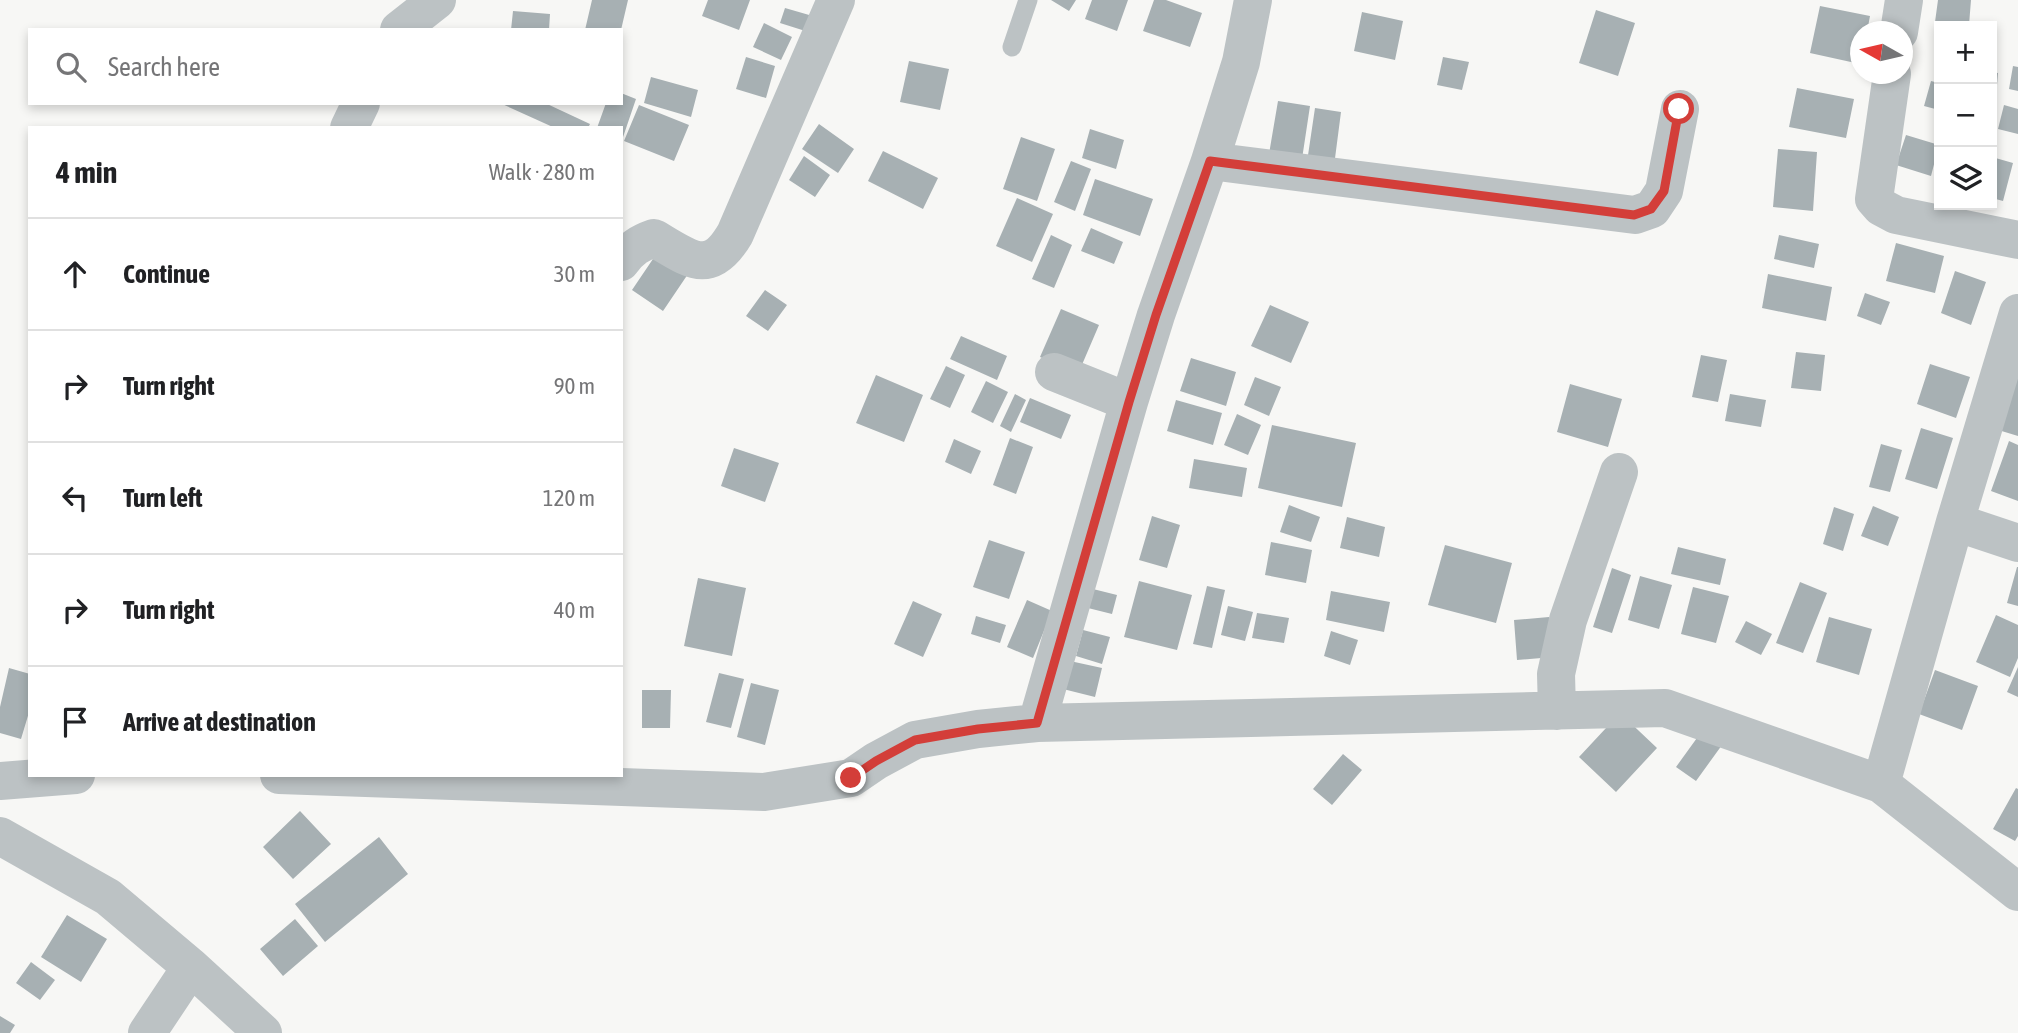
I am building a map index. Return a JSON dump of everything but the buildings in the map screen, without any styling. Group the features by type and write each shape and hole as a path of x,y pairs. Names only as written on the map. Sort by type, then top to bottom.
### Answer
{"street":[{"path":"402,28 437,0"},
{"path":"623,259 636,246 654,238 694,260 712,260 726,249 735,234 836,0"},
{"path":"1037,723 1129,402 1241,62 1253,0"},
{"path":"1901,21 1904,0"},
{"path":"1891,84 1874,199 1881,207 1896,215 2018,240"},
{"path":"350,126 360,105"},
{"path":"1210,161 1634,215 1651,209 1664,191 1679,109"},
{"path":"1881,784 1955,522 2018,313"},
{"path":"1054,372 1129,402"},
{"path":"1557,711 1556,674 1569,620 1619,472"},
{"path":"1955,522 2018,544"},
{"path":"333,777 764,792 851,778 915,740 978,729 1037,723 1665,708 1881,784 2013,876"},
{"path":"0,781 51,777"},
{"path":"0,836 108,897 191,967 263,1033"},
{"path":"147,1033 191,967"}],"lane":[{"path":"1012,47 1028,0"}],"route":[{"path":"851,778 915,740 978,729 1037,723 1129,402 1156,315 1210,161 1634,215 1651,209 1664,191 1679,109"}]}
